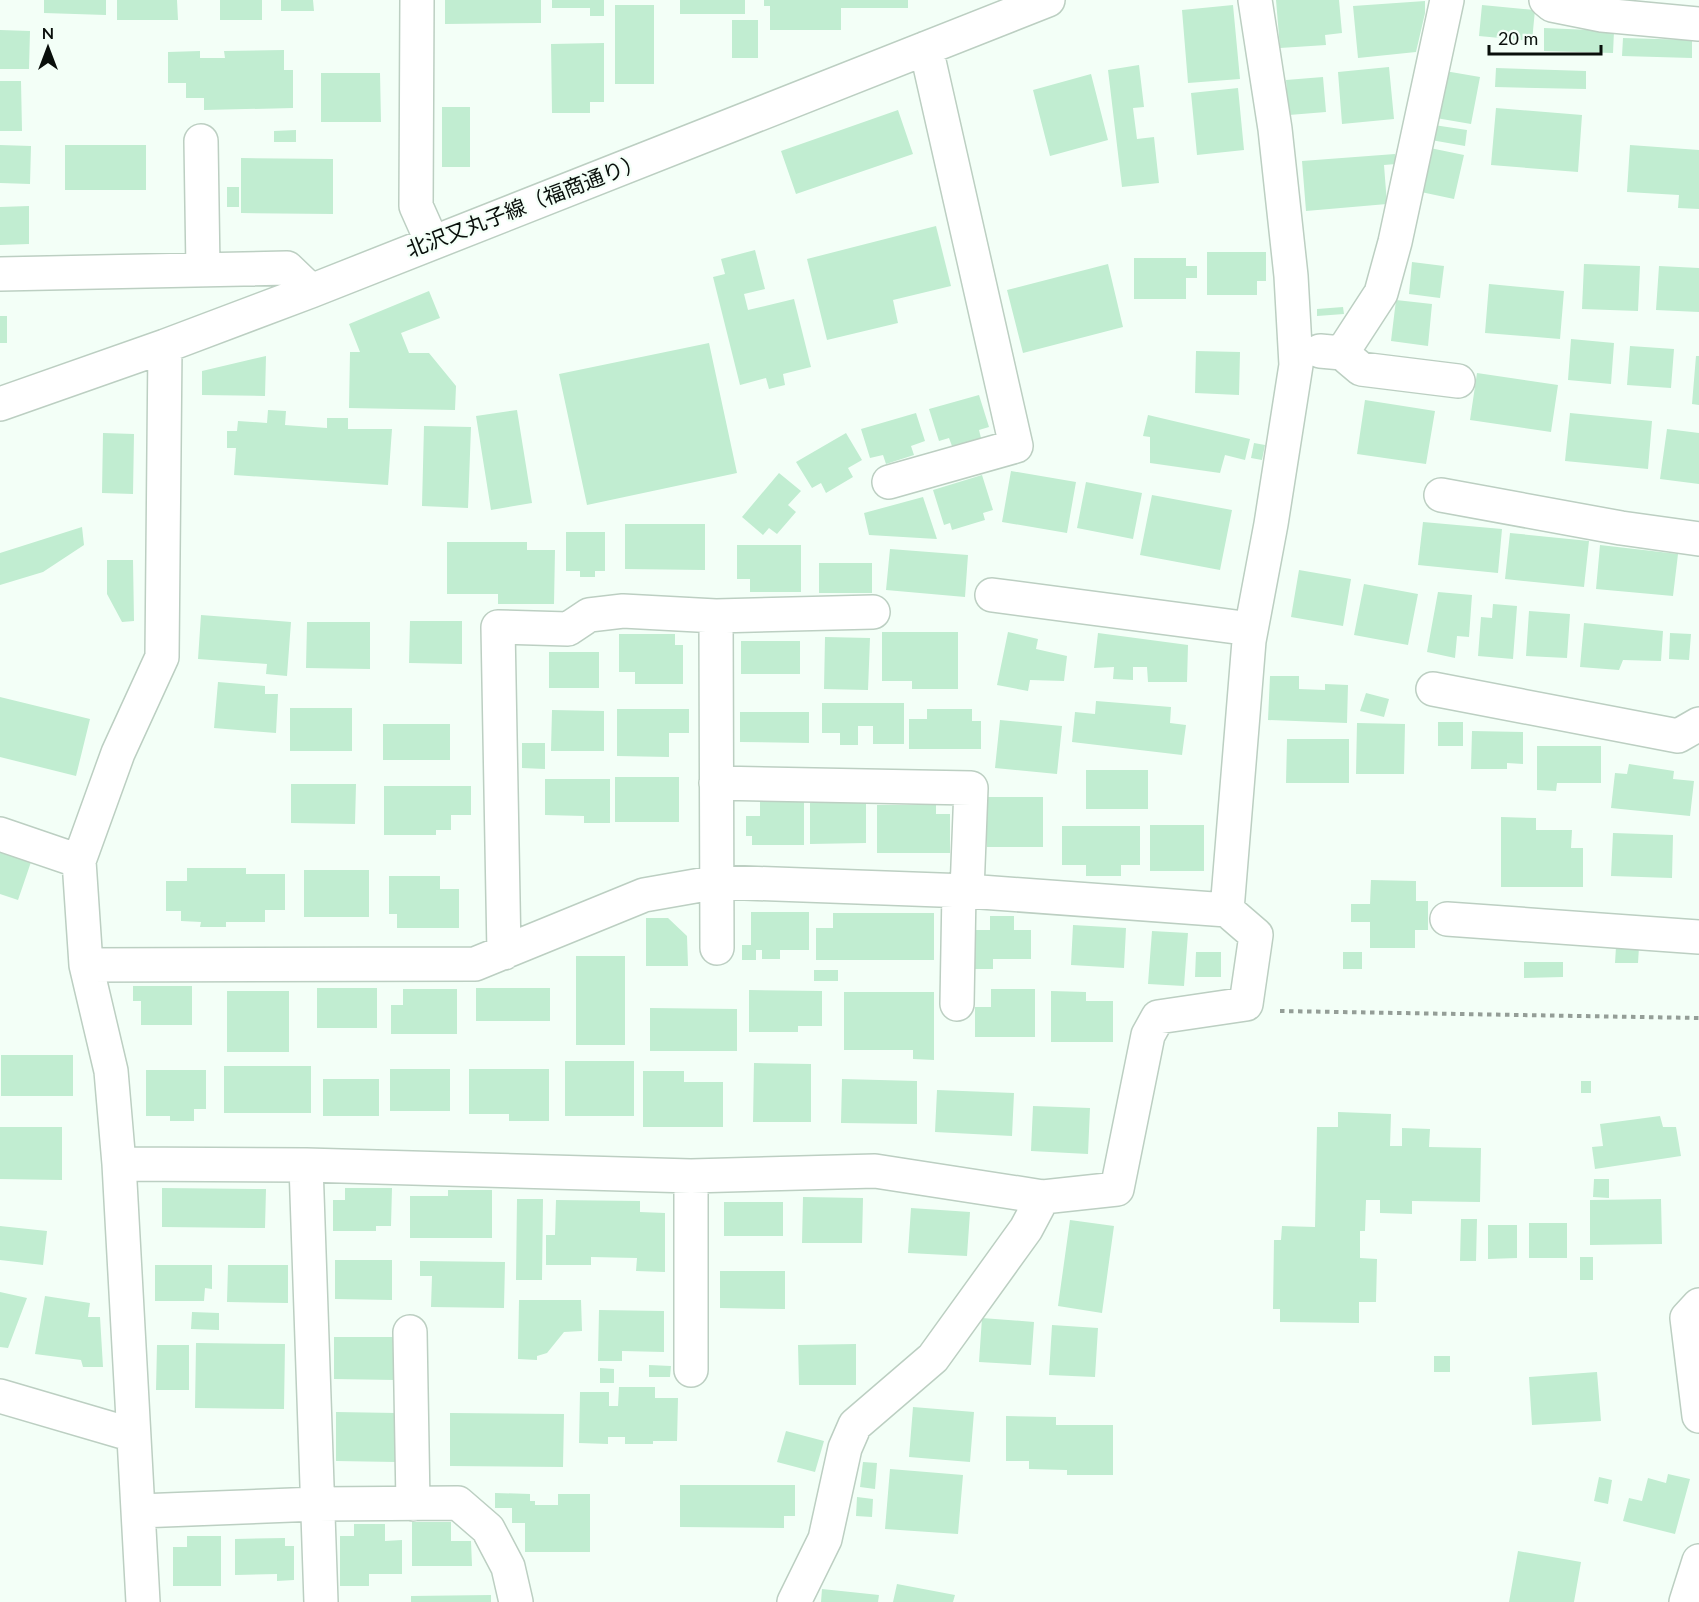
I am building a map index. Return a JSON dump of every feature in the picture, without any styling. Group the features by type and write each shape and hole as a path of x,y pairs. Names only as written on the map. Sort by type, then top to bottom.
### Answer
{"street":[{"path":"417,0 416,206 432,242"},
{"name":"北沢又丸子線（福商通り）","path":"0,404 165,346 311,291 1048,0"},
{"path":"1227,910 1251,629 1275,501 1296,365 1291,276 1275,129 1255,0"},
{"path":"1342,353 1381,293 1395,242 1447,0"},
{"path":"1546,0 1552,5 1602,15 1699,24"},
{"path":"888,482 1016,447 926,48"},
{"path":"201,141 203,269"},
{"path":"0,274 287,268 311,291"},
{"path":"143,1602 111,1071 86,965 79,861 118,753 162,657 165,346"},
{"path":"1295,348 1342,353 1361,369 1458,381"},
{"path":"1441,495 1621,528 1699,539"},
{"path":"992,596 1251,629"},
{"path":"504,953 498,627 568,629 590,615 623,611 716,616 873,612"},
{"path":"716,616 717,948"},
{"path":"1433,689 1678,736 1699,724"},
{"path":"716,783 971,788 957,1004"},
{"path":"0,834 79,861"},
{"path":"86,965 475,964 644,895 718,882 963,891 1227,910 1256,935 1246,1004 1158,1017 1148,1035 1117,1189 1042,1197 875,1171 691,1176 306,1165 118,1164"},
{"path":"1447,919 1699,937"},
{"path":"306,1165 321,1602"},
{"path":"691,1176 691,1370"},
{"path":"794,1602 825,1539 845,1448 855,1425 933,1358 1026,1229 1042,1197"},
{"path":"1698,1306 1687,1318 1699,1416"},
{"path":"410,1332 413,1504"},
{"path":"0,1396 134,1436"},
{"path":"139,1510 317,1504 458,1503 488,1529 508,1567 516,1602"},
{"path":"1686,1602 1699,1562"}],"path":[{"path":"1246,1004 1280,1011 1699,1018"}],"building":[{"path":"44,0 106,0 106,15 44,13"},
{"path":"117,0 177,0 178,20 117,20"},
{"path":"220,0 262,0 262,20 220,20"},
{"path":"281,0 313,0 314,11 281,11"},
{"path":"445,0 541,0 541,23 445,24"},
{"path":"552,0 604,0 604,16 590,16 590,8 552,8"},
{"path":"680,0 745,0 745,14 680,14"},
{"path":"764,0 908,0 908,8 841,8 841,30 770,30 770,6 764,6"},
{"path":"1276,0 1339,0 1342,33 1325,35 1326,45 1280,48"},
{"path":"1425,1 1425,13 1416,52 1358,58 1353,6"},
{"path":"615,5 654,5 654,84 615,84"},
{"path":"1233,5 1240,79 1188,83 1182,10"},
{"path":"1482,5 1535,10 1532,41 1479,36"},
{"path":"732,20 758,20 758,58 732,58"},
{"path":"1544,28 1614,31 1613,53 1544,51"},
{"path":"0,30 30,31 29,69 0,69"},
{"path":"1623,38 1692,40 1692,58 1622,56"},
{"path":"604,43 604,102 590,102 590,113 552,113 551,44"},
{"path":"284,50 284,70 293,70 293,108 204,110 204,98 186,98 186,83 168,83 168,52 200,51 200,58 225,58 224,51"},
{"path":"1139,65 1144,107 1133,108 1137,139 1154,137 1159,183 1122,187 1108,70"},
{"path":"1389,67 1394,119 1342,124 1338,72"},
{"path":"1496,68 1586,71 1586,89 1495,87"},
{"path":"1445,71 1480,77 1471,124 1436,118"},
{"path":"321,73 380,73 381,122 321,122"},
{"path":"1091,74 1108,140 1050,156 1033,90"},
{"path":"1323,77 1326,112 1289,115 1286,80"},
{"path":"0,81 21,81 22,131 0,131"},
{"path":"1238,88 1244,150 1197,155 1191,93"},
{"path":"442,107 470,107 470,167 442,167"},
{"path":"1496,108 1582,115 1578,172 1491,165"},
{"path":"898,110 913,154 796,194 781,151"},
{"path":"1434,125 1467,130 1465,146 1431,140"},
{"path":"296,130 296,142 274,142 274,131"},
{"path":"0,145 31,146 30,184 0,183"},
{"path":"65,145 146,145 146,190 65,190"},
{"path":"1630,145 1699,150 1699,209 1678,208 1679,195 1627,192"},
{"path":"1430,148 1464,155 1454,199 1421,192"},
{"path":"1395,154 1396,164 1384,165 1387,204 1306,211 1302,161"},
{"path":"241,158 333,159 333,214 241,213"},
{"path":"227,187 239,187 239,207 227,207"},
{"path":"29,206 29,244 0,245 0,207"},
{"path":"936,226 951,286 893,300 898,323 827,340 807,259"},
{"path":"755,250 765,289 744,294 748,310 794,299 811,367 783,374 785,385 769,389 766,378 740,385 713,277 725,274 721,259"},
{"path":"1207,252 1266,252 1266,281 1257,281 1257,295 1207,295"},
{"path":"1134,258 1186,258 1186,266 1197,266 1197,278 1186,278 1186,299 1134,299"},
{"path":"1412,262 1444,266 1440,298 1409,294"},
{"path":"1108,264 1123,327 1023,353 1007,290"},
{"path":"1584,264 1640,266 1638,311 1582,309"},
{"path":"1659,266 1699,268 1699,312 1656,310"},
{"path":"1489,284 1564,291 1560,339 1485,333"},
{"path":"429,291 440,318 401,333 409,353 429,353 456,386 455,410 349,408 350,352 360,352 349,324"},
{"path":"1396,300 1432,304 1428,346 1391,341"},
{"path":"1343,307 1344,314 1317,316 1317,309"},
{"path":"0,316 7,316 7,343 0,343"},
{"path":"1571,339 1614,343 1611,384 1568,380"},
{"path":"709,343 737,473 587,505 559,374"},
{"path":"1630,346 1674,349 1671,388 1627,385"},
{"path":"1196,351 1240,352 1239,395 1195,393"},
{"path":"266,356 265,396 202,395 202,371"},
{"path":"1696,356 1699,356 1699,405 1692,404"},
{"path":"1477,373 1558,385 1551,432 1470,420"},
{"path":"979,395 989,427 979,430 981,438 952,446 949,438 939,441 929,409"},
{"path":"1365,400 1435,411 1426,464 1357,454"},
{"path":"268,410 286,411 285,425 327,428 327,418 348,418 348,429 392,429 388,485 234,475 236,448 227,448 227,431 237,431 238,421 267,423"},
{"path":"517,410 532,503 491,510 476,416"},
{"path":"916,413 925,441 911,446 914,455 886,464 883,455 870,458 861,429"},
{"path":"1570,413 1652,421 1648,469 1565,461"},
{"path":"1148,415 1250,439 1245,460 1225,455 1220,473 1150,463 1150,437 1143,436"},
{"path":"424,426 471,427 468,508 422,506"},
{"path":"1667,429 1699,433 1699,484 1660,479"},
{"path":"103,433 134,434 133,494 102,493"},
{"path":"846,433 862,460 848,468 853,477 826,493 821,483 812,488 796,462"},
{"path":"1254,443 1265,445 1262,460 1251,458"},
{"path":"1011,471 1076,482 1067,533 1002,522"},
{"path":"779,473 801,491 788,505 796,512 777,534 769,528 763,535 742,517"},
{"path":"982,475 993,510 983,513 985,520 952,530 950,523 944,525 933,490"},
{"path":"1086,482 1142,493 1133,539 1077,528"},
{"path":"1152,495 1232,510 1220,570 1140,555"},
{"path":"923,497 937,539 869,535 864,513"},
{"path":"1423,522 1502,529 1498,573 1418,565"},
{"path":"625,524 705,524 705,570 625,569"},
{"path":"82,527 84,545 43,572 0,585 0,553"},
{"path":"566,532 605,532 605,571 595,571 595,577 580,577 580,571 566,571"},
{"path":"1510,533 1589,541 1584,587 1505,579"},
{"path":"447,542 527,542 527,550 555,550 554,604 498,604 498,594 447,594"},
{"path":"737,545 801,545 801,592 750,592 750,579 737,579"},
{"path":"1600,545 1678,554 1673,596 1596,589"},
{"path":"890,549 968,555 965,597 886,590"},
{"path":"107,560 133,560 134,621 122,622 107,594"},
{"path":"819,563 872,563 872,593 819,593"},
{"path":"1299,570 1351,579 1343,626 1291,617"},
{"path":"1364,584 1418,594 1408,645 1354,635"},
{"path":"1438,592 1472,595 1469,637 1457,636 1455,658 1427,652"},
{"path":"1493,604 1517,606 1513,659 1478,656 1481,617 1492,618"},
{"path":"1529,611 1570,614 1567,658 1526,656"},
{"path":"201,615 291,622 287,676 266,674 267,664 198,659"},
{"path":"410,621 462,621 462,664 409,663"},
{"path":"307,622 370,622 370,669 306,668"},
{"path":"1584,623 1663,631 1661,661 1623,660 1619,670 1580,667"},
{"path":"882,632 958,632 958,689 912,689 912,681 882,681"},
{"path":"1008,632 1038,639 1036,649 1067,656 1064,681 1030,680 1028,691 997,685"},
{"path":"1098,633 1188,645 1187,682 1148,682 1147,667 1133,667 1133,680 1113,679 1114,667 1094,668"},
{"path":"1670,633 1691,634 1689,660 1669,659"},
{"path":"619,634 675,634 675,645 683,645 683,684 635,684 635,672 619,672"},
{"path":"825,637 870,638 868,690 824,689"},
{"path":"741,641 800,641 800,674 741,674"},
{"path":"549,652 599,652 599,688 549,688"},
{"path":"1270,676 1299,676 1299,689 1325,690 1325,684 1348,685 1347,723 1268,720"},
{"path":"218,682 265,686 265,694 278,694 276,733 214,728"},
{"path":"1366,693 1389,699 1384,717 1360,711"},
{"path":"0,697 90,719 76,776 0,757"},
{"path":"1096,701 1171,707 1170,723 1186,725 1182,755 1072,742 1075,712 1095,714"},
{"path":"822,703 904,703 904,744 873,744 873,726 858,726 858,745 840,745 840,733 822,733"},
{"path":"290,708 352,708 352,751 290,751"},
{"path":"617,709 689,709 689,733 669,733 669,757 617,756"},
{"path":"927,709 972,709 972,721 981,721 981,749 909,749 909,719 927,719"},
{"path":"552,710 604,711 604,751 551,751"},
{"path":"740,712 809,712 809,743 740,742"},
{"path":"1000,720 1062,726 1057,774 995,768"},
{"path":"1438,722 1463,722 1463,746 1438,746"},
{"path":"1357,723 1405,724 1404,774 1356,774"},
{"path":"383,724 450,724 450,760 383,760"},
{"path":"1472,731 1523,732 1523,764 1507,763 1507,769 1471,769"},
{"path":"1287,739 1349,739 1349,783 1286,783"},
{"path":"522,743 545,743 545,769 522,768"},
{"path":"1537,746 1601,746 1601,783 1557,783 1556,791 1537,790"},
{"path":"1629,764 1674,771 1673,779 1694,781 1690,816 1611,808 1615,773 1627,774"},
{"path":"1086,770 1148,770 1148,809 1086,809"},
{"path":"615,777 679,777 679,822 615,822"},
{"path":"545,779 610,779 610,823 584,823 584,816 545,815"},
{"path":"291,784 356,784 355,824 291,823"},
{"path":"384,786 471,786 471,815 451,815 451,830 436,830 436,835 384,835"},
{"path":"987,797 1043,797 1043,847 987,847"},
{"path":"760,801 804,801 804,845 752,845 752,836 746,836 746,816 760,816"},
{"path":"810,803 866,803 866,843 810,844"},
{"path":"877,805 936,805 936,814 950,814 950,853 877,853"},
{"path":"1501,817 1536,818 1536,830 1572,830 1571,848 1583,848 1583,887 1501,887"},
{"path":"1150,825 1204,825 1204,871 1150,871"},
{"path":"1062,826 1140,826 1140,865 1121,865 1121,876 1086,876 1086,865 1062,865"},
{"path":"1613,833 1673,835 1672,878 1611,876"},
{"path":"0,851 31,862 18,900 0,894"},
{"path":"187,868 246,868 246,874 285,874 285,910 265,910 265,922 226,922 226,927 200,927 201,922 181,921 181,911 166,911 166,881 187,881"},
{"path":"304,870 369,870 369,917 304,917"},
{"path":"389,876 440,876 440,889 459,889 459,928 397,928 397,914 389,914"},
{"path":"1371,880 1416,881 1416,901 1428,901 1428,930 1415,930 1415,948 1370,948 1370,922 1351,922 1351,904 1370,904"},
{"path":"751,912 809,912 809,950 780,950 780,959 762,959 762,950 756,950 756,960 742,960 742,945 751,945"},
{"path":"833,913 934,913 934,960 816,960 816,928 833,928"},
{"path":"990,916 1014,916 1014,930 1031,930 1031,959 993,959 993,969 975,969 975,930 990,930"},
{"path":"646,918 668,918 687,936 688,966 646,966"},
{"path":"1073,925 1126,928 1124,968 1071,965"},
{"path":"1152,931 1188,933 1184,986 1148,984"},
{"path":"1616,947 1639,947 1638,963 1615,963"},
{"path":"1196,952 1221,952 1221,977 1195,977"},
{"path":"1343,952 1362,952 1362,969 1343,969"},
{"path":"576,956 625,956 625,1045 576,1045"},
{"path":"1524,962 1563,962 1563,977 1524,978"},
{"path":"814,970 838,970 838,981 814,981"},
{"path":"133,986 192,986 192,1025 141,1025 141,1001 133,1001"},
{"path":"317,988 377,988 377,1028 317,1028"},
{"path":"476,988 550,988 550,1021 476,1021"},
{"path":"403,989 457,989 457,1034 391,1034 391,1005 403,1005"},
{"path":"991,989 1035,989 1035,1037 975,1037 975,1007 991,1007"},
{"path":"749,990 822,991 822,1026 798,1026 798,1032 749,1032"},
{"path":"227,991 289,991 289,1052 227,1052"},
{"path":"1051,991 1086,992 1086,1001 1113,1001 1113,1042 1051,1042"},
{"path":"844,992 934,992 934,1060 913,1059 913,1050 844,1050"},
{"path":"650,1008 737,1009 737,1051 650,1051"},
{"path":"1,1055 73,1055 73,1096 1,1096"},
{"path":"565,1061 634,1061 634,1116 565,1116"},
{"path":"754,1063 811,1064 811,1122 753,1122"},
{"path":"224,1066 311,1066 311,1113 224,1113"},
{"path":"390,1069 450,1069 450,1111 390,1111"},
{"path":"469,1069 549,1069 549,1121 509,1121 509,1114 469,1114"},
{"path":"146,1070 206,1070 206,1109 194,1109 194,1121 170,1121 170,1116 146,1116"},
{"path":"643,1071 684,1071 684,1082 723,1082 723,1127 643,1127"},
{"path":"323,1079 379,1079 379,1116 323,1116"},
{"path":"842,1079 917,1081 917,1124 841,1123"},
{"path":"1581,1081 1591,1081 1591,1093 1581,1093"},
{"path":"937,1090 1014,1093 1012,1136 935,1132"},
{"path":"1033,1106 1090,1108 1088,1154 1031,1151"},
{"path":"1338,1112 1391,1114 1390,1146 1402,1146 1402,1128 1430,1129 1429,1147 1481,1148 1480,1202 1412,1201 1412,1214 1380,1213 1380,1200 1366,1200 1365,1231 1360,1231 1360,1258 1377,1259 1376,1302 1359,1302 1359,1323 1280,1322 1280,1309 1273,1309 1274,1240 1281,1240 1282,1226 1315,1227 1317,1127 1338,1127"},
{"path":"1660,1116 1663,1127 1676,1127 1681,1156 1595,1169 1592,1147 1603,1146 1600,1124"},
{"path":"0,1127 62,1127 62,1180 0,1179"},
{"path":"1594,1179 1609,1179 1609,1198 1593,1197"},
{"path":"162,1188 266,1189 265,1228 162,1227"},
{"path":"345,1188 392,1188 391,1226 376,1226 376,1231 333,1231 333,1200 345,1200"},
{"path":"448,1190 492,1190 492,1238 410,1238 410,1196 448,1196"},
{"path":"803,1197 863,1198 862,1243 802,1243"},
{"path":"517,1199 543,1199 542,1280 516,1280"},
{"path":"1661,1199 1662,1244 1590,1245 1590,1200"},
{"path":"556,1200 640,1201 640,1212 665,1213 665,1272 636,1271 637,1258 591,1257 591,1265 546,1265 546,1235 555,1235"},
{"path":"724,1202 783,1202 783,1236 724,1236"},
{"path":"911,1208 970,1212 967,1256 908,1253"},
{"path":"1461,1219 1477,1219 1476,1261 1460,1261"},
{"path":"1070,1220 1114,1226 1102,1313 1058,1306"},
{"path":"1529,1223 1567,1223 1567,1258 1529,1258"},
{"path":"1488,1225 1517,1225 1517,1258 1488,1259"},
{"path":"0,1226 47,1231 43,1265 0,1260"},
{"path":"1580,1257 1593,1257 1593,1280 1580,1280"},
{"path":"335,1260 392,1260 392,1300 335,1299"},
{"path":"420,1261 505,1262 504,1308 431,1307 432,1276 420,1276"},
{"path":"155,1265 212,1265 212,1289 205,1288 204,1301 155,1301"},
{"path":"228,1265 288,1265 288,1303 227,1302"},
{"path":"720,1271 785,1271 785,1309 720,1308"},
{"path":"0,1292 27,1298 8,1348 0,1347"},
{"path":"45,1296 90,1303 88,1317 100,1317 103,1367 83,1367 81,1360 35,1354"},
{"path":"519,1300 581,1300 582,1331 564,1332 547,1353 537,1356 537,1360 518,1359"},
{"path":"599,1310 664,1311 664,1352 622,1351 622,1361 598,1361"},
{"path":"192,1312 219,1313 219,1330 191,1329"},
{"path":"982,1318 1034,1322 1031,1365 979,1362"},
{"path":"1052,1325 1098,1328 1095,1377 1049,1375"},
{"path":"334,1337 396,1337 395,1380 334,1379"},
{"path":"196,1343 285,1344 284,1409 195,1408"},
{"path":"856,1344 856,1385 799,1385 798,1345"},
{"path":"157,1345 189,1345 189,1390 156,1390"},
{"path":"1434,1356 1450,1356 1450,1372 1434,1372"},
{"path":"649,1365 671,1366 670,1377 649,1377"},
{"path":"600,1368 614,1369 614,1383 600,1383"},
{"path":"1597,1372 1601,1421 1532,1425 1529,1377"},
{"path":"619,1387 655,1387 655,1398 678,1398 677,1441 625,1444 625,1437 608,1437 608,1444 579,1443 580,1392 609,1392 609,1406 618,1406"},
{"path":"913,1407 974,1412 970,1462 909,1457"},
{"path":"336,1412 396,1413 396,1462 336,1461"},
{"path":"450,1413 564,1414 563,1467 450,1466"},
{"path":"1006,1416 1056,1417 1056,1425 1113,1425 1113,1475 1067,1475 1067,1470 1029,1469 1029,1461 1006,1461"},
{"path":"786,1431 824,1441 815,1472 777,1462"},
{"path":"863,1462 877,1463 875,1489 860,1487"},
{"path":"890,1469 963,1475 958,1534 885,1529"},
{"path":"1668,1474 1690,1479 1675,1534 1623,1521 1629,1498 1642,1501 1648,1478 1666,1483"},
{"path":"1599,1477 1612,1480 1608,1504 1594,1501"},
{"path":"680,1485 795,1485 795,1516 784,1516 784,1528 680,1527"},
{"path":"495,1493 530,1494 530,1501 535,1501 535,1505 558,1505 558,1494 590,1494 590,1552 525,1552 525,1523 512,1523 512,1508 495,1508"},
{"path":"857,1497 873,1499 872,1517 856,1516"},
{"path":"412,1522 451,1522 451,1541 471,1541 472,1566 412,1566"},
{"path":"354,1524 385,1524 385,1541 402,1540 402,1574 369,1574 369,1586 340,1586 340,1536 354,1536"},
{"path":"187,1536 221,1536 221,1586 173,1586 173,1547 187,1547"},
{"path":"285,1538 285,1546 294,1546 294,1580 277,1581 277,1574 235,1575 235,1539"},
{"path":"1518,1551 1581,1562 1574,1602 1509,1602"},
{"path":"897,1584 955,1595 953,1602 893,1602"},
{"path":"822,1589 879,1595 878,1602 821,1602"},
{"path":"491,1595 491,1602 411,1602 411,1596"}]}
